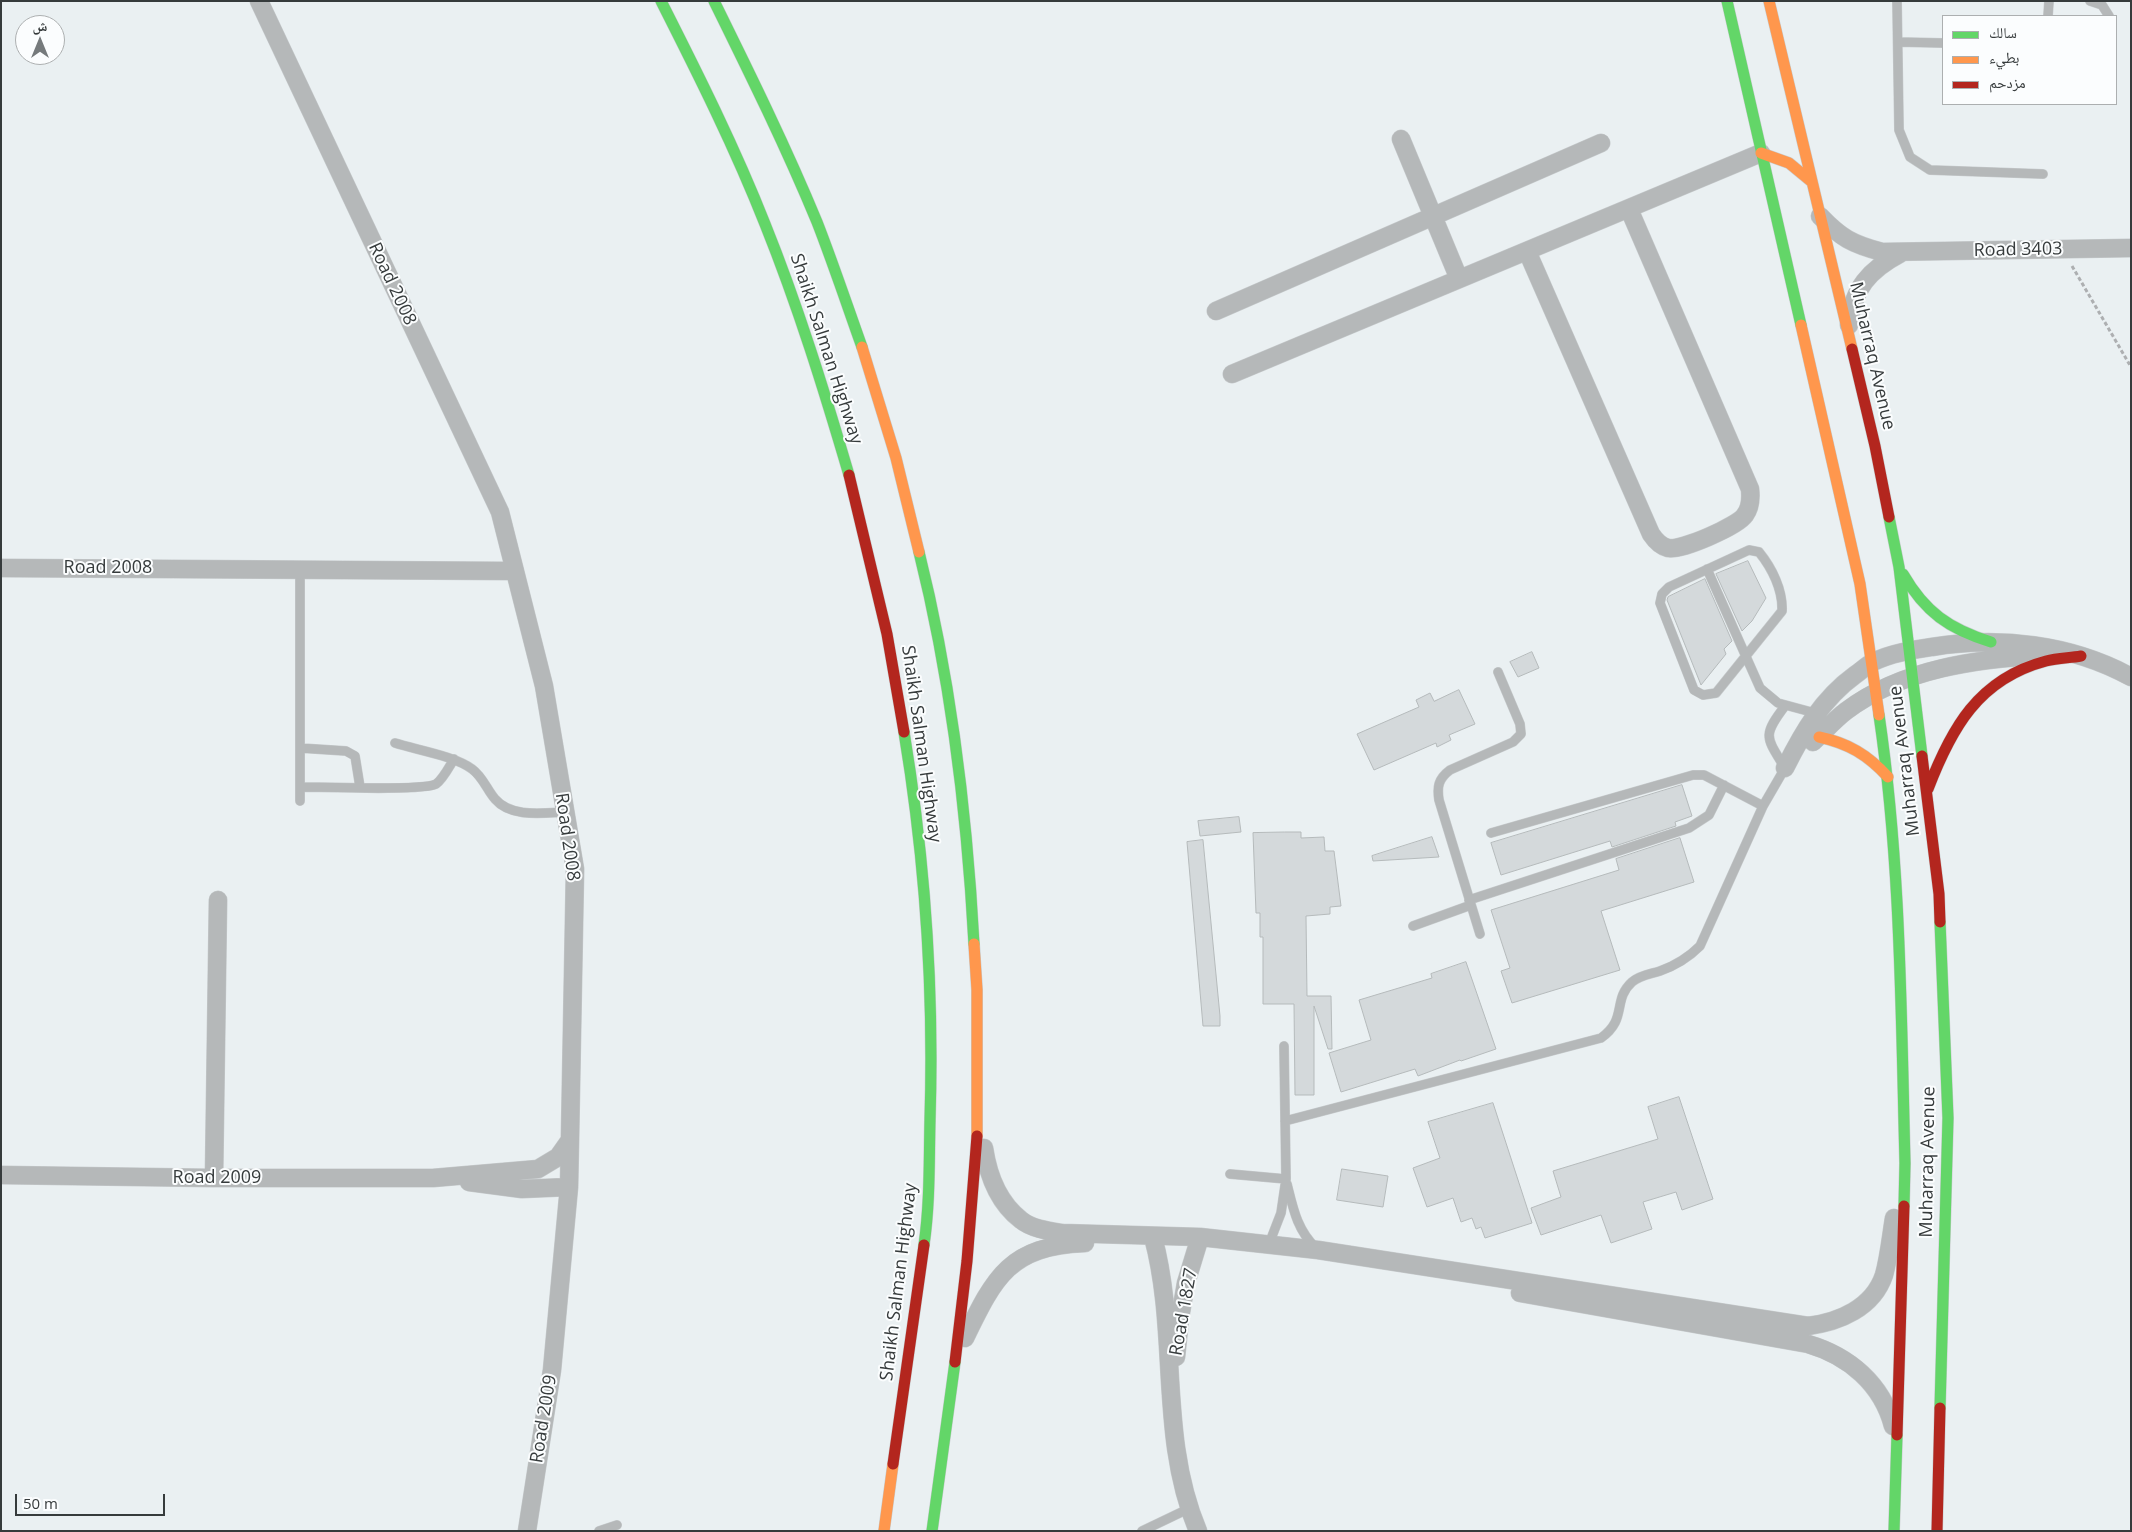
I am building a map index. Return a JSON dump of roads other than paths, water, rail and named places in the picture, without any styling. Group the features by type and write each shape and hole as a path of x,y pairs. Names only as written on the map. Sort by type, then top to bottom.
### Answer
{"main road":[{"name":"Shaikh Salman Highway","path":"661,1 705,88 765,224 814,358 855,494 887,634 911,775 926,917 932,1060 928,1216 884,1531"},
{"name":"Shaikh Salman Highway","path":"714,1 752,76 792,163 828,252 861,343 890,434 916,537 952,716 973,907 977,994 978,1100 973,1205 957,1354 932,1531"},
{"name":"Muharraq Avenue","path":"1727,1 1860,584 1888,777 1898,898 1905,1163 1894,1531"},
{"name":"Muharraq Avenue","path":"1769,1 1875,446 1900,567 1940,894 1948,1118 1937,1531"},
{"path":"1761,153 1785,160 1795,166 1812,182"},
{"path":"1900,567 1911,589 1921,602 1946,624 1968,635 1991,642"},
{"path":"1927,791 1942,754 1959,722 1983,696 2013,675 2037,665 2081,656"},
{"path":"1818,737 1839,741 1858,749 1874,761 1888,777"}],"street":[{"name":"Road 2008","path":"259,1 500,512 544,686 575,869 570,1138"},
{"path":"727,1 752,76"},
{"path":"1401,139 1459,280"},
{"path":"1216,311 1601,143"},
{"path":"1232,374 1761,153"},
{"path":"1526,252 1651,534 1655,540 1668,548 1683,547 1740,522 1750,507 1750,489 1629,209"},
{"name":"Road 3403","path":"1820,216 1837,234 1858,246 1882,252 2131,248"},
{"path":"1848,333 1851,306 1863,282 1882,263 1906,251"},
{"name":"Road 2008","path":"1,568 515,571"},
{"path":"1785,768 1799,739 1816,713 1841,685 1872,662 1910,650 1953,643 1991,642 2036,646 2081,656 2111,666 2131,677"},
{"path":"1785,768 1846,711 1877,691 1913,676 1951,667 2016,657 2081,656"},
{"path":"214,1178 218,900"},
{"path":"978,1100 987,1166 998,1193 1022,1221 1043,1230 1062,1233 1154,1241"},
{"name":"Road 2009","path":"1,1175 214,1178 433,1178 538,1169 558,1158 570,1138"},
{"name":"Road 2009","path":"528,1531 552,1370 569,1187 570,1138"},
{"path":"957,1354 984,1297 1000,1275 1019,1258 1046,1247 1084,1242 1154,1241 1269,1244 1808,1326 1828,1324 1845,1317 1861,1306 1874,1292 1884,1276 1905,1163"},
{"name":"Road 2009","path":"433,1178 522,1189 569,1187"},
{"name":"Road 1827","path":"1154,1241 1162,1281 1177,1462 1188,1509 1198,1531"},
{"path":"1199,1242 1317,1258 1808,1344 1836,1354 1862,1373 1884,1402 1896,1435"},
{"name":"Road 1827","path":"1170,1387 1186,1282 1199,1242"}],"lane":[{"path":"1897,1 1900,130 1910,157 1930,170 2043,174"},
{"path":"2048,15 2050,1"},
{"path":"2090,1 2102,5 2108,15"},
{"path":"1898,42 1942,43"},
{"path":"1749,550 1759,552 1767,562 1782,598 1782,611 1745,657 1716,693 1703,695 1694,690 1660,603 1662,594 1669,587 1749,550"},
{"path":"1706,569 1760,688 1772,699 1785,706 1816,713"},
{"path":"300,570 300,801"},
{"path":"1480,934 1439,800 1438,784 1442,776 1450,770 1513,742 1521,734 1520,724 1498,672"},
{"path":"1285,1121 1601,1038 1611,1030 1617,1021 1621,998 1626,988 1634,980 1681,962 1700,946 1763,806 1785,768 1770,744 1768,736 1771,724 1785,706"},
{"path":"396,743 454,759 472,769 484,781 495,800 510,810 531,813 565,812"},
{"path":"300,748 346,751 355,756 360,787"},
{"path":"300,787 432,786 437,783 454,759"},
{"path":"1491,833 1693,775 1704,775 1763,806"},
{"path":"1413,926 1470,903 1689,828 1709,815 1724,785"},
{"path":"1269,1244 1281,1212 1286,1179 1284,1046"},
{"path":"1230,1174 1286,1179"},
{"path":"1286,1179 1294,1214 1300,1228 1318,1250"},
{"path":"1142,1531 1188,1509"},
{"path":"599,1531 617,1525"}]}
